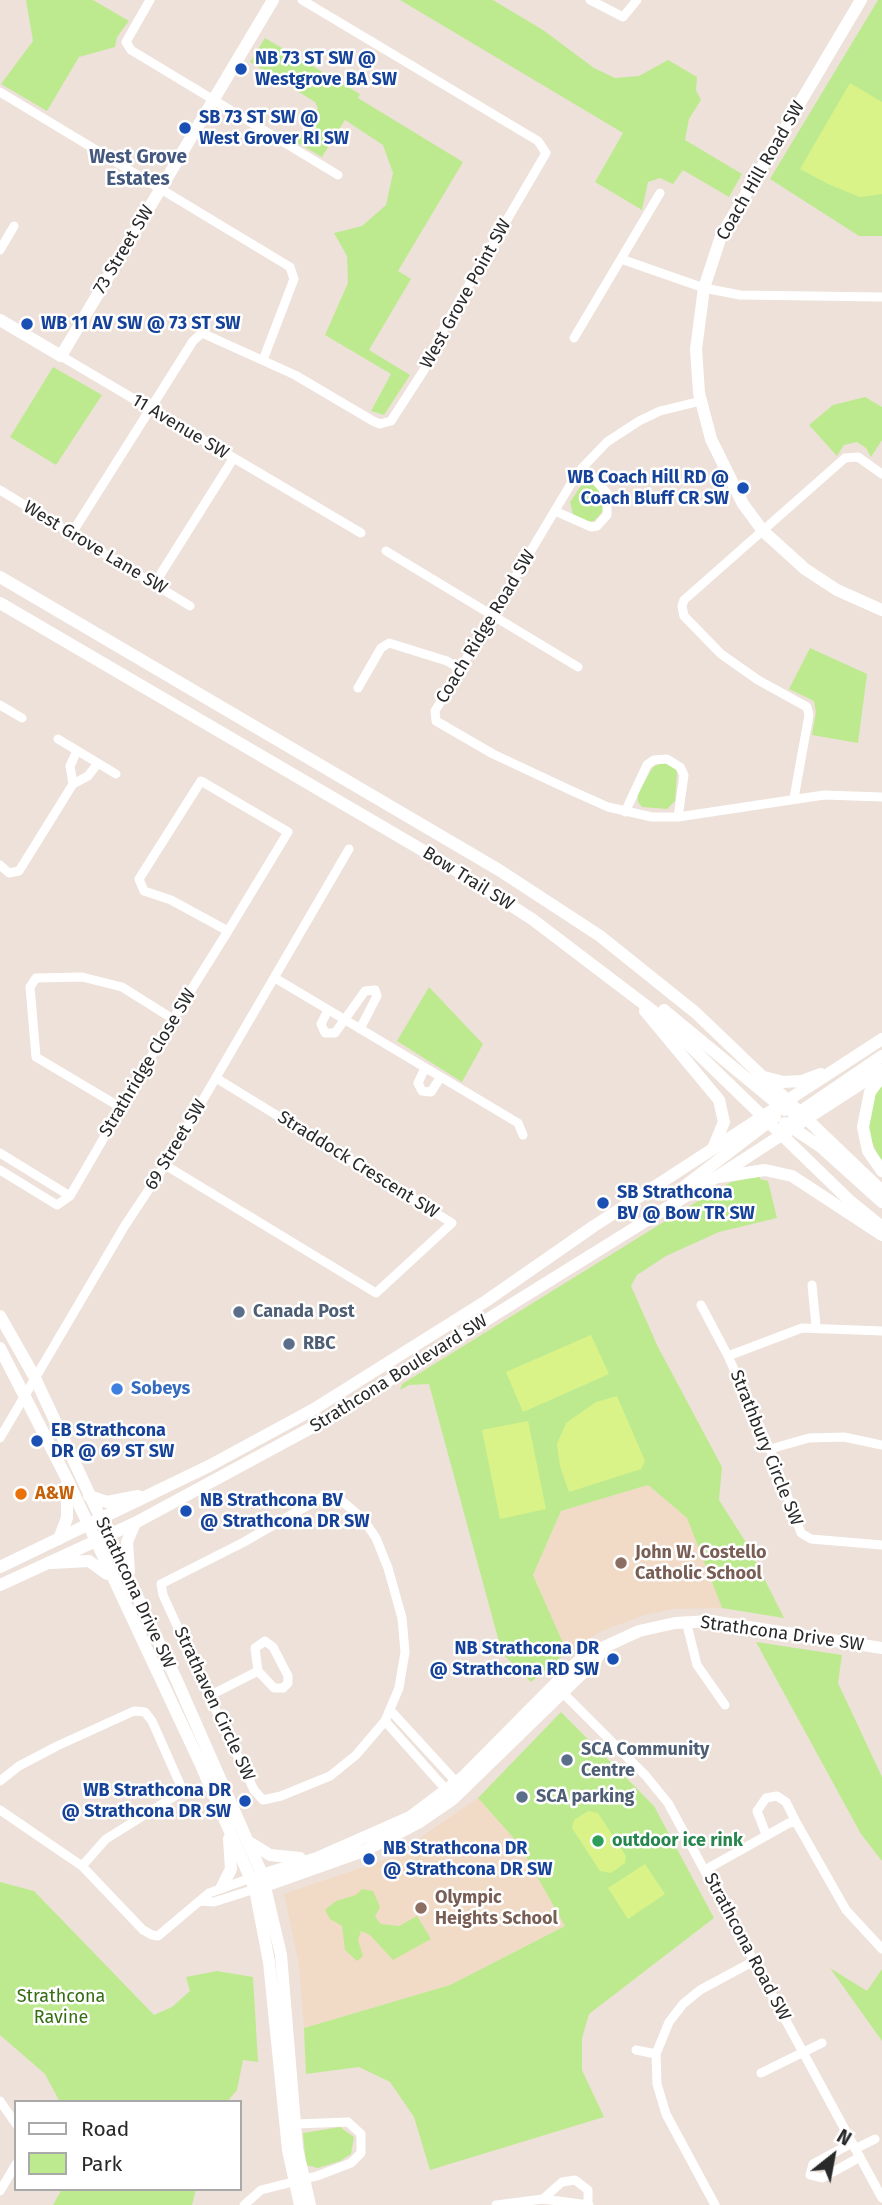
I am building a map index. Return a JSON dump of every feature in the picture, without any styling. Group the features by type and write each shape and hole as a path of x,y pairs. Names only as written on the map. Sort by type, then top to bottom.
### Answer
{"main road":[{"name":"73 Street SW","path":"61,356 273,0"},
{"name":"Coach Hill Road SW","path":"862,0 721,236 704,288 696,349 701,401 722,467 743,504 763,531 825,583 882,610"},
{"name":"11 Avenue SW","path":"0,320 61,356"},
{"name":"Bow Trail SW","path":"0,577 564,911 654,977 760,1075 785,1117 850,1201 882,1227"},
{"name":"Bow Trail SW","path":"0,603 487,889 627,990 695,1048 882,1191"},
{"path":"627,990 662,1009 882,1202"},
{"path":"627,990 719,1100 724,1122 714,1148"},
{"path":"785,1117 835,1069 882,1039"},
{"path":"623,1233 785,1117 882,1056"},
{"path":"760,1075 783,1082 802,1081 835,1069"},
{"path":"785,1117 882,1070"},
{"path":"882,1076 870,1092 863,1127 868,1151 882,1171"},
{"name":"Strathcona Boulevard SW","path":"0,1567 255,1442 387,1364 714,1148 785,1117"},
{"name":"Strathcona Boulevard SW","path":"0,1585 100,1536 135,1523 322,1422 715,1178 785,1117"},
{"path":"715,1178 755,1171 778,1171 806,1184 882,1235"},
{"name":"Strathcona Drive SW","path":"0,1316 34,1376 100,1520 100,1536 111,1577 217,1802 259,1882 298,2180 310,2205"},
{"name":"Strathcona Drive SW","path":"0,1348 88,1525 100,1536 130,1583 249,1842 281,1955 296,2124 300,2205"},
{"path":"59,1539 66,1518 67,1479"},
{"path":"89,1496 107,1502 162,1489"},
{"path":"130,1583 126,1546 135,1523"},
{"path":"42,1563 89,1561 111,1577"},
{"name":"Strathcona Drive SW","path":"259,1882 366,1850 418,1823 558,1689 587,1655 639,1632 687,1621 720,1622 882,1648"},
{"name":"Strathcona Drive SW","path":"259,1882 393,1827 455,1790"},
{"path":"217,1802 231,1852 230,1874 222,1888"},
{"path":"249,1842 277,1857 317,1858"}],"street":[{"path":"150,0 126,42 131,50 338,175"},
{"name":"West Grove Point SW","path":"151,410 192,341 202,333 299,377 373,421 380,424 391,421 424,370 446,324 547,150 538,141 302,0"},
{"path":"590,0 620,17 627,15 637,0"},
{"path":"0,92 292,270 294,279 263,360"},
{"path":"574,338 660,193"},
{"path":"0,250 14,226"},
{"path":"621,259 704,288 759,297 882,297"},
{"name":"11 Avenue SW","path":"61,356 361,533"},
{"name":"Coach Ridge Road SW","path":"701,401 660,411 639,421 607,442 583,467 435,711 436,720 493,754 625,812 678,817 824,795 882,797"},
{"path":"72,533 151,410"},
{"path":"794,798 809,715 807,707 731,661 711,645 682,611 684,600 845,458 858,457 882,474"},
{"path":"155,583 233,459"},
{"path":"555,511 591,527 597,526 607,515 607,493 583,467"},
{"name":"West Grove Lane SW","path":"0,491 190,606"},
{"path":"386,551 578,667"},
{"path":"358,688 381,648 388,643 447,661 460,669"},
{"path":"1,706 22,718"},
{"path":"58,739 116,774"},
{"path":"73,784 70,766 77,751"},
{"path":"625,812 647,765 654,760 667,759 680,766 684,775 678,817"},
{"path":"0,865 9,873 19,871 73,784 88,776 98,763"},
{"name":"Strathridge Close SW","path":"70,1196 173,1018 228,932 288,832 201,781 139,879 144,891 171,900 228,932"},
{"name":"69 Street SW","path":"0,1438 26,1397 34,1376 165,1165 349,849"},
{"path":"120,1107 36,1057 30,987 36,978 82,977 122,987 173,1018"},
{"path":"275,978 518,1123 523,1135"},
{"path":"328,1010 321,1024 325,1033 335,1033 365,991 375,990 377,996 360,1029"},
{"path":"425,1068 418,1083 422,1091 431,1092 440,1077"},
{"name":"Straddock Crescent SW","path":"165,1165 376,1293 452,1223 216,1078"},
{"path":"0,1153 70,1196 57,1205 0,1170"},
{"path":"812,1285 816,1326"},
{"path":"701,1305 728,1356"},
{"name":"Strathbury Circle SW","path":"882,1331 816,1326 787,1332 728,1356 770,1449 805,1537 882,1545"},
{"path":"770,1449 809,1438 844,1437 882,1445"},
{"name":"Strathaven Circle SW","path":"335,1495 363,1519 376,1538 402,1618 405,1652 391,1711 385,1721 356,1755 330,1776 281,1796 262,1800 254,1790 209,1696 163,1595 161,1584 244,1542 324,1496 335,1495"},
{"path":"687,1621 697,1665 725,1705"},
{"path":"265,1642 272,1647 288,1676 288,1683 284,1688 274,1688 258,1671 254,1647 265,1642"},
{"path":"209,1696 258,1671"},
{"name":"Strathcona Road SW","path":"558,1689 646,1776 668,1803 882,2198"},
{"path":"0,1781 19,1766 57,1746 134,1711 145,1712 164,1745 183,1791 175,1799 129,1822 106,1839 82,1866"},
{"path":"391,1711 455,1790"},
{"path":"385,1721 455,1790"},
{"path":"766,1834 757,1811 760,1804 769,1797 780,1797 786,1802 846,1910 882,1949"},
{"path":"0,1810 82,1866 142,1930 152,1935 158,1936 200,1901 222,1888 259,1882"},
{"path":"705,1870 766,1834 796,1822"},
{"path":"200,1901 214,1902 259,1882"},
{"path":"715,2205 666,2114 657,2084 656,2054 669,2022 683,2004 700,1990 754,1961"},
{"path":"761,2073 822,2043"},
{"path":"636,2050 656,2054"},
{"path":"0,2101 14,2121"},
{"path":"243,2205 261,2190 355,2161 361,2153 363,2138 356,2126 343,2121 296,2124"},
{"path":"855,2149 822,2178 810,2175 813,2164 875,2139"},
{"path":"0,2191 14,2167"},
{"path":"496,2205 543,2199 589,2205 588,2190 575,2180 562,2182 543,2199"}],"shaded area":[{"name":"John W. Costello Catholic School","path":"648,1485 687,1518 722,1608 674,1609 647,1614 602,1631 567,1652 533,1575 561,1511"},
{"name":"Olympic Heights School","path":"478,1798 518,1843 565,1926 450,1985 304,2028 299,1965 284,1894 390,1858"}],"green space":[{"path":"26,0 93,0 129,21 117,37 115,47 79,57 47,111 1,84 33,41"},
{"path":"400,0 493,0 543,30 594,68 615,78 639,76 668,60 697,77 696,90 701,100 689,119 685,140 742,174 729,197 683,170 673,184 660,178 648,182 642,210 595,182 623,133"},
{"path":"878,0 882,0 882,236 859,236 770,179"},
{"path":"265,38 360,94 358,98 463,162 398,271 411,279 369,350 410,375 384,415 371,411 391,374 325,335 348,283 347,256 334,233 362,226 386,205 393,173 383,145 345,120 322,157 296,142 318,108 315,102 250,62"},
{"path":"850,83 882,102 882,194 860,197 800,169"},
{"path":"53,367 102,395 56,465 10,437"},
{"path":"865,397 882,407 882,440 871,457 866,448 857,442 844,445 837,456 809,425 833,405"},
{"path":"589,482 597,487 603,500 603,511 594,521 586,522 573,514 570,502 583,483"},
{"path":"810,648 867,674 858,743 812,735 816,712 814,701 789,689"},
{"path":"663,762 675,767 677,773 675,801 667,809 642,807 638,802 638,793 653,767"},
{"path":"429,987 483,1044 462,1082 397,1041"},
{"path":"882,1082 882,1163 866,1130 869,1102"},
{"path":"760,1176 760,1179 768,1181 777,1218 719,1232 666,1256 637,1275 631,1286 658,1347 722,1467 719,1500 747,1544 784,1618 722,1608 687,1518 648,1485 561,1511 533,1575 567,1652 531,1682 502,1653 429,1384 409,1385 400,1390 402,1384 731,1182"},
{"path":"591,1335 609,1374 523,1412 506,1372"},
{"path":"617,1396 645,1461 641,1469 569,1492 560,1466 557,1444 566,1423 596,1402"},
{"path":"528,1421 546,1509 500,1519 482,1430"},
{"path":"756,1642 842,1655 838,1683 882,1777 882,1861 861,1834"},
{"path":"561,1712 654,1806 714,1918 589,2014 582,2038 582,2070 604,2117 430,2170 414,2117 390,2082 359,2067 306,2074 304,2028 450,1985 565,1926 518,1843 478,1798"},
{"name":"outdoor ice rink","path":"588,1811 598,1813 626,1856 625,1863 611,1873 600,1871 572,1828 574,1820"},
{"path":"645,1864 665,1894 628,1919 608,1888"},
{"name":"Strathcona Ravine","path":"0,1882 34,1891 154,2015 172,2007 190,1991 186,1977 217,1971 253,1977 258,2062 243,2060 237,2090 229,2100 59,2100 45,2074 0,2035"},
{"path":"362,1889 373,1891 380,1907 375,1917 381,1924 399,1926 417,1916 431,1939 393,1960 370,1935 361,1931 358,1940 363,1956 357,1961 345,1950 342,1926 330,1919 325,1910 336,1901 356,1895"},
{"path":"830,1968 867,1991 882,1969 882,2041"},
{"path":"340,2127 354,2137 351,2154 340,2161 318,2168 306,2165 303,2133"},
{"path":"61,2191 196,2191 192,2205 53,2205"}],"place":[{"name":"NB 73 ST SW @ Westgrove BA SW","path":"241,69"},
{"name":"SB 73 ST SW @ West Grover RI SW","path":"185,128"},
{"name":"WB 11 AV SW @ 73 ST SW","path":"27,324"},
{"name":"WB Coach Hill RD @ Coach Bluff CR SW","path":"743,488"},
{"name":"SB Strathcona BV @ Bow TR SW","path":"603,1203"},
{"name":"Canada Post","path":"239,1312"},
{"name":"RBC","path":"289,1344"},
{"name":"Sobeys","path":"117,1389"},
{"name":"EB Strathcona DR @ 69 ST SW","path":"37,1441"},
{"name":"A&W","path":"21,1494"},
{"name":"NB Strathcona BV @ Strathcona DR SW","path":"186,1511"},
{"name":"John W. Costello Catholic School","path":"621,1563"},
{"name":"NB Strathcona DR @ Strathcona RD SW","path":"613,1659"},
{"name":"SCA Community Centre","path":"567,1760"},
{"name":"SCA parking","path":"522,1797"},
{"name":"WB Strathcona DR @ Strathcona DR SW","path":"245,1801"},
{"name":"outdoor ice rink","path":"598,1841"},
{"name":"NB Strathcona DR @ Strathcona DR SW","path":"369,1859"},
{"name":"Olympic Heights School","path":"421,1908"}],"district":[{"name":"West Grove Estates","path":"138,169"}]}
